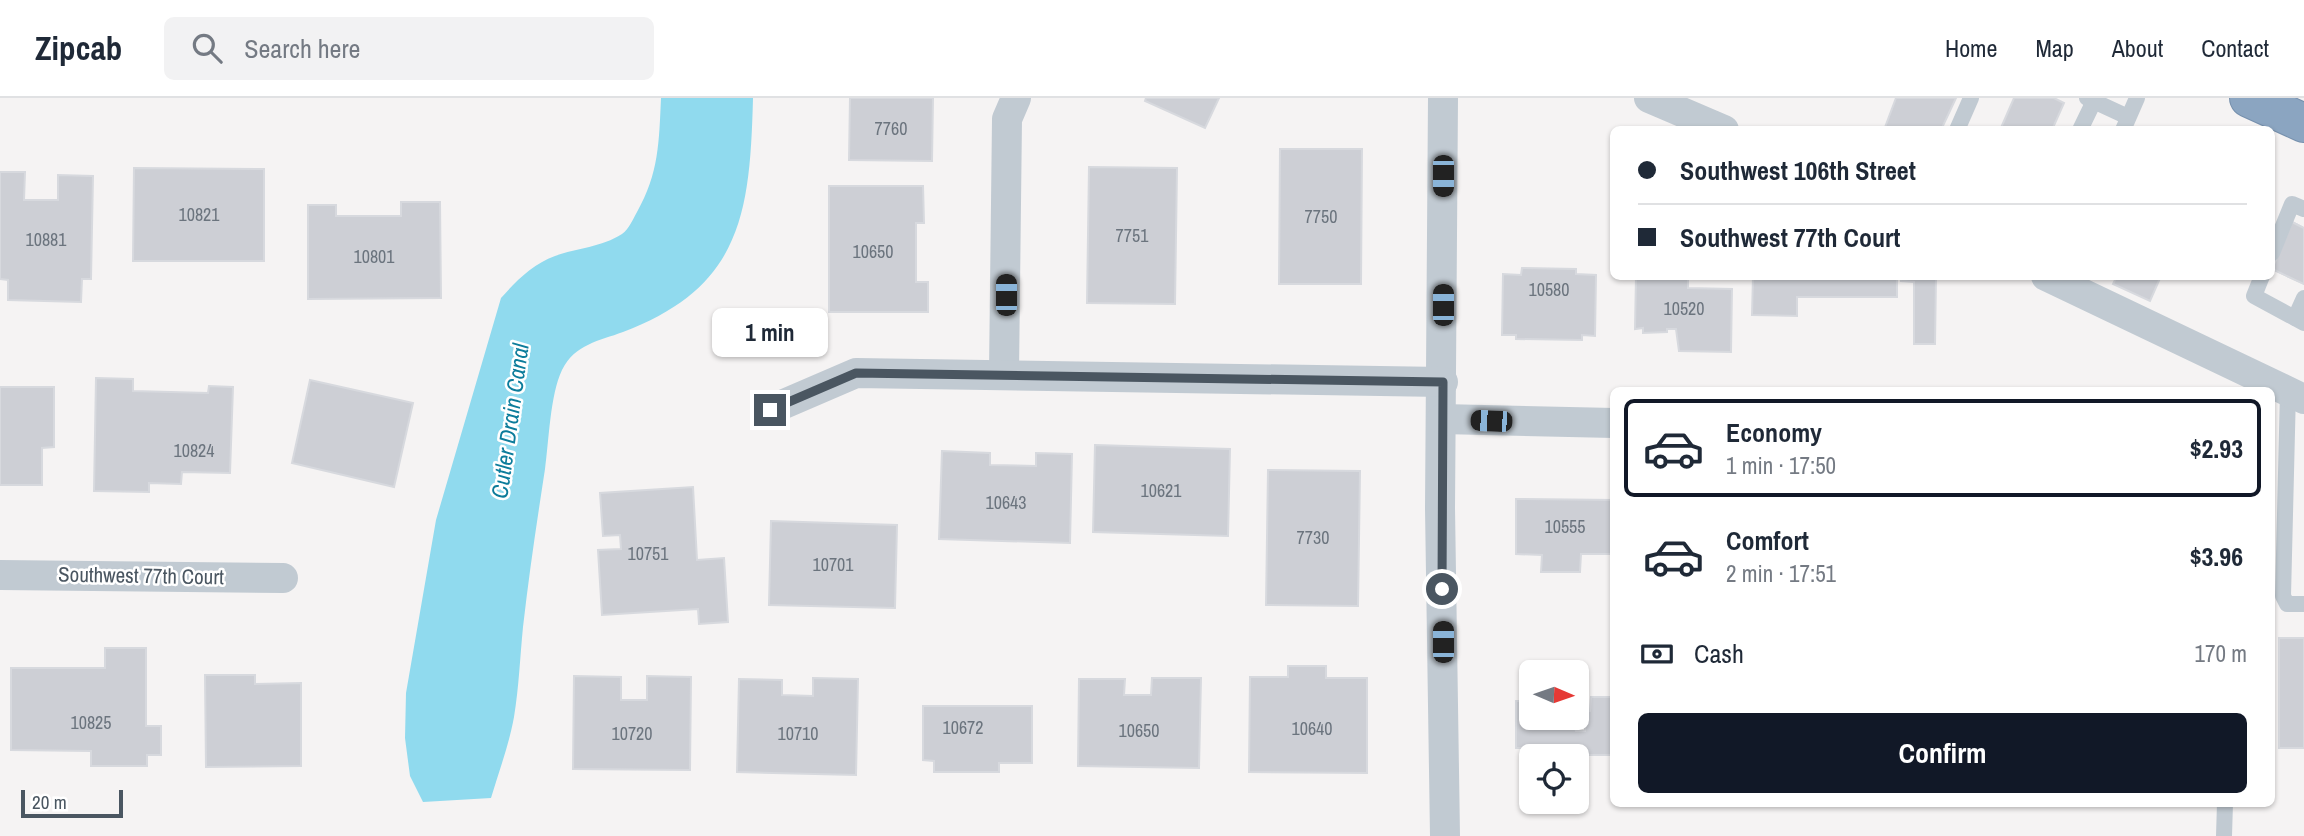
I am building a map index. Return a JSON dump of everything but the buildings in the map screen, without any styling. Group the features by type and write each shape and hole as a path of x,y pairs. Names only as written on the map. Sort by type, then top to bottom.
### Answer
{"highway":[{"path":"2249,98 2304,123"}],"street":[{"path":"1004,373 1007,119 1016,98"},
{"path":"1443,98 1445,836"},
{"path":"1649,98 1715,126"},
{"path":"2057,280 2296,395"},
{"path":"770,410 856,373 1004,373 1443,382"},
{"path":"1442,419 1610,423"},
{"name":"Southwest 77th Court","path":"0,575 283,578"}],"lane":[{"path":"1959,126 1971,98"},
{"path":"2081,126 2090,100 2125,123 2137,98"},
{"path":"2275,246 2292,204 2304,209"},
{"path":"2260,280 2254,296 2300,320 2304,298"},
{"path":"2296,395 2283,596 2287,604 2304,604"},
{"path":"2224,836 2225,807"}],"water":[{"name":"Cutler Drain Canal","path":"661,98 753,98 748,177 742,211 732,241 716,269 693,293 663,314 581,349 567,361 562,370 550,418 525,607 514,717 491,798 423,802 410,776 405,738 406,693 436,520 501,298 525,274 547,259 606,242 627,229 644,198 654,170"}],"route":[{"path":"770,410 856,373 1004,373 1443,382 1440,508 1442,589"}]}
